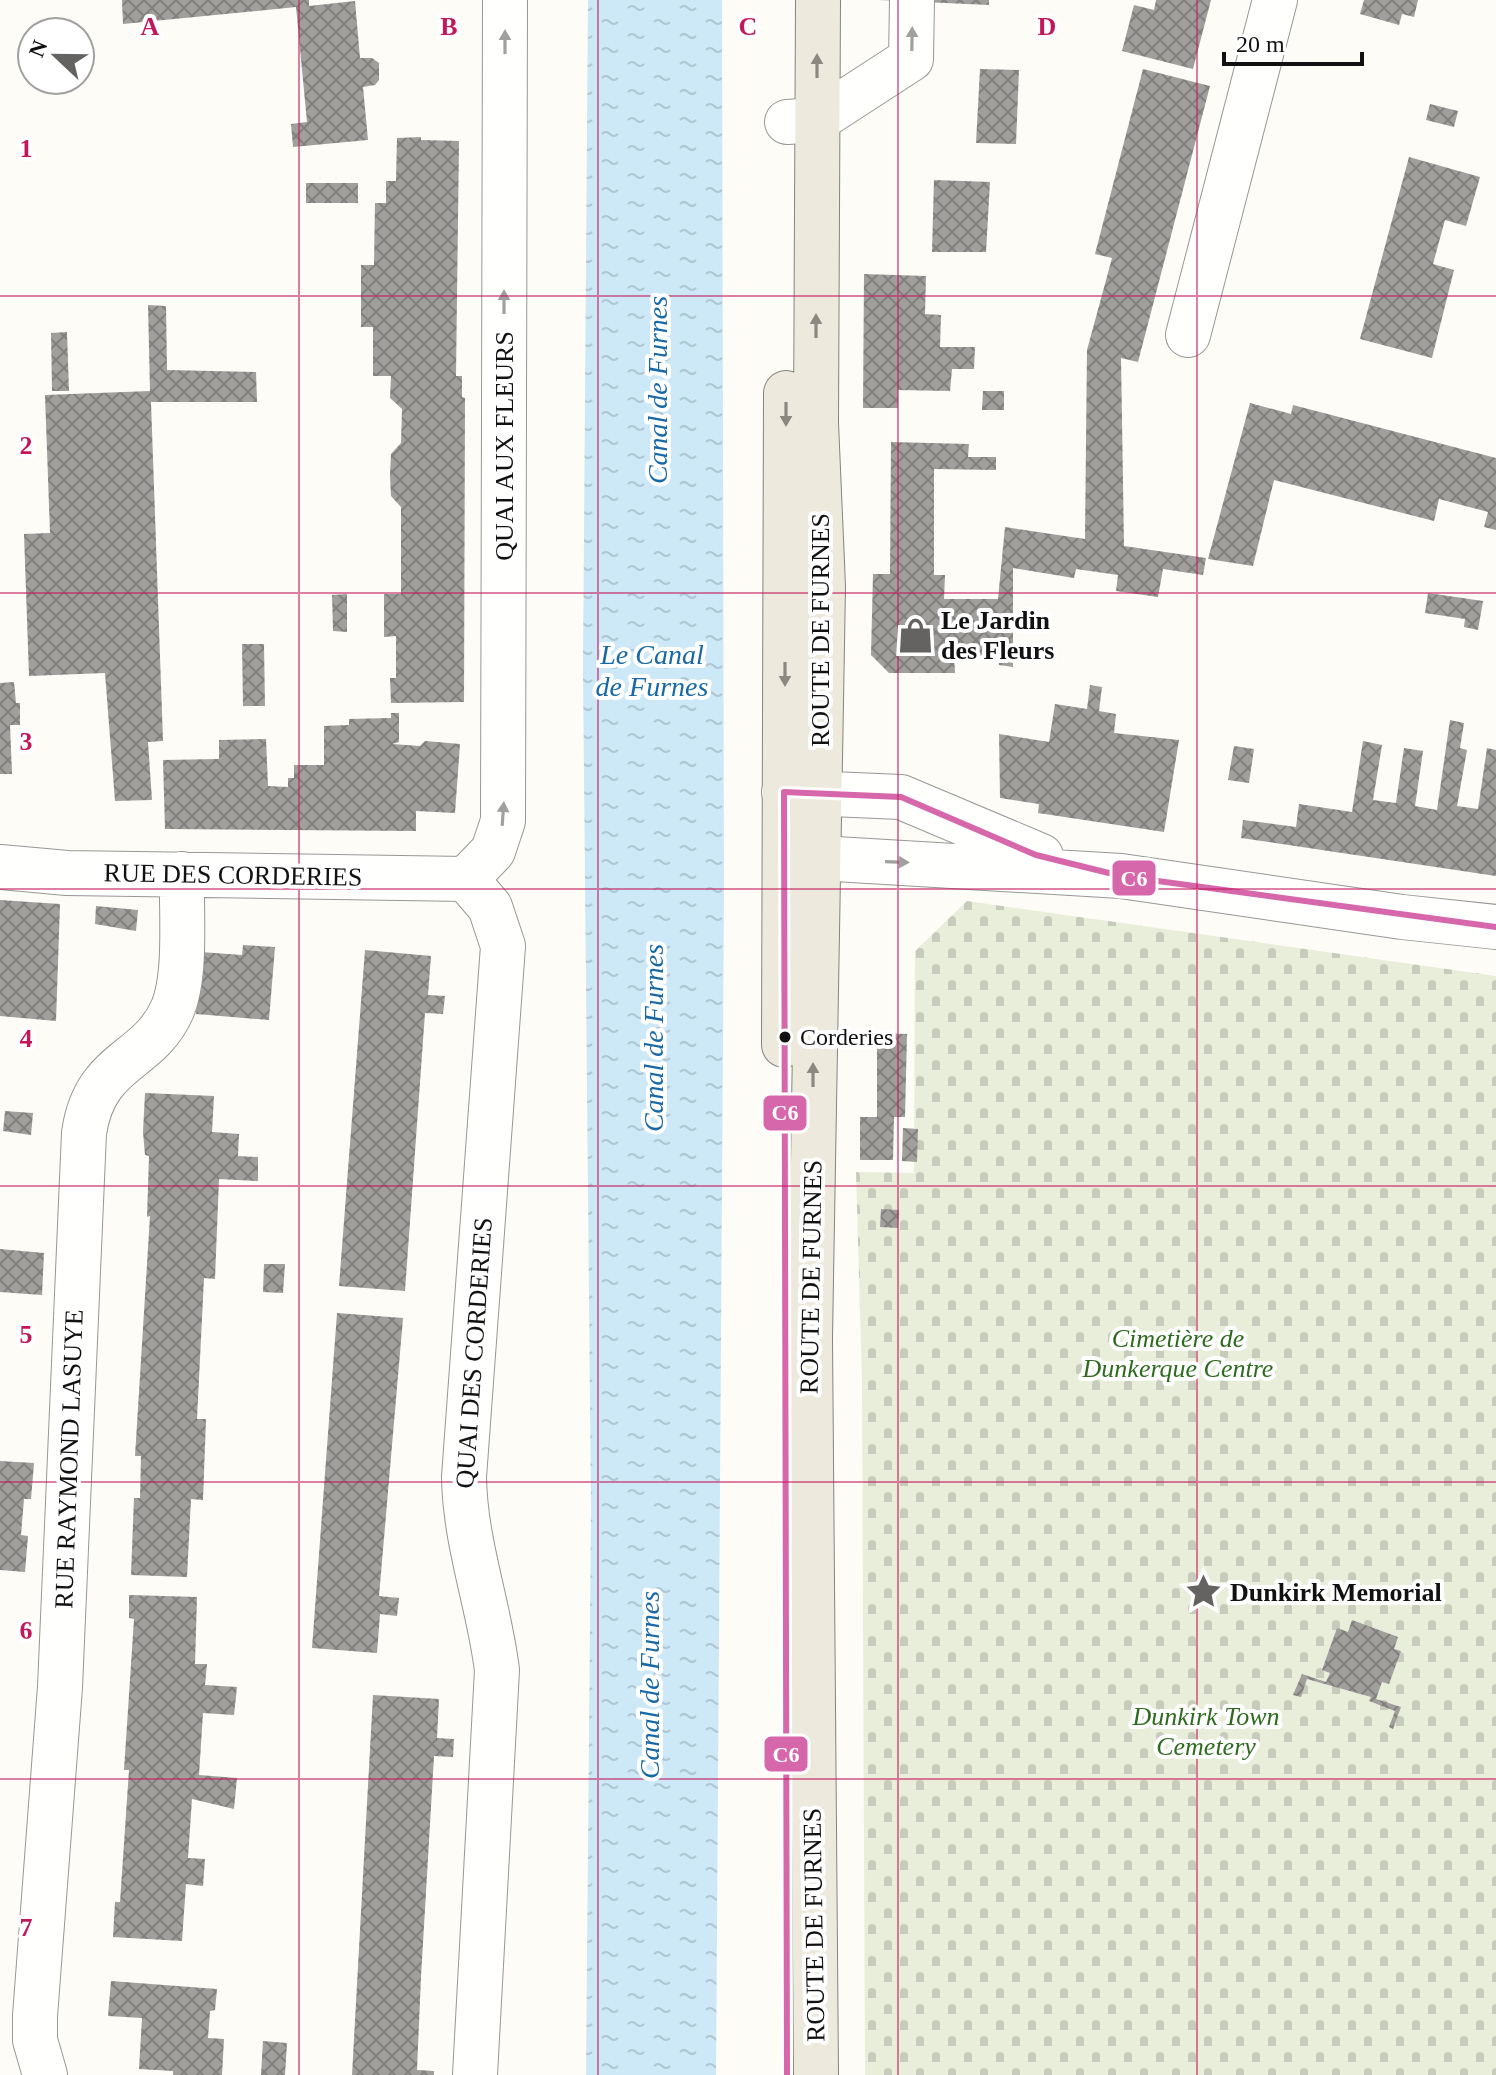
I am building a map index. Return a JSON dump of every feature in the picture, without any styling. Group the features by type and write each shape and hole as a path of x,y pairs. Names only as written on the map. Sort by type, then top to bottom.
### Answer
{"main road":[{"name":"ROUTE DE FURNES","path":"787,2075 802,792 823,586 802,121 788,0"},
{"name":"ROUTE DE FURNES","path":"802,121 818,0"},
{"name":"ROUTE DE FURNES","path":"802,858 813,1029 810,1337 816,2075"}],"street":[{"name":"QUAI AUX FLEURS","path":"466,879 493,851 503,821 505,0"},
{"path":"802,121 911,59 912,0"},
{"path":"1188,335 1275,0"},
{"path":"802,792 901,797 1036,855 1121,876"},
{"path":"802,858 950,863 1121,876 1402,917 1496,927"},
{"name":"RUE DES CORDERIES","path":"0,867 466,879"},
{"name":"RUE RAYMOND LASUYE","path":"45,2075 37,2048 35,2016 60,1687 84,1133 94,1092 162,1026 172,1012 179,981 182,874"},
{"name":"QUAI DES CORDERIES","path":"466,879 490,907 503,946 464,1477 467,1520 491,1622 497,1670 475,2075"}],"green space":[{"name":"Cimetière de Dunkerque Centre","path":"967,901 1496,976 1496,2075 865,2075 862,1381 856,1172 914,1173 915,951"}],"water":[{"name":"Le Canal de Furnes","path":"588,0 722,0 724,892 716,2075 586,2075 591,1508 583,669"}],"building":[{"path":"122,0 309,0 309,6 355,1 360,58 372,58 379,63 379,80 375,85 363,87 368,140 293,147 291,124 307,122 296,7 123,24"},
{"path":"879,0 989,0 989,5"},
{"path":"1156,0 1211,0 1193,69 1122,51 1134,5 1154,10"},
{"path":"1364,0 1418,0 1414,17 1402,14 1399,25 1360,14"},
{"path":"980,69 1019,70 1016,144 976,143"},
{"path":"1143,69 1210,86 1138,362 1121,358 1124,546 1206,558 1203,575 1163,569 1158,597 1116,591 1118,575 1076,569 1074,578 1013,568 1013,667 999,665 998,656 954,656 955,673 889,673 871,655 873,574 890,574 891,442 969,444 968,457 996,457 996,470 934,469 934,575 945,575 944,599 998,599 1005,527 1085,539 1087,350 1112,258 1095,254"},
{"path":"1430,104 1458,111 1454,127 1426,120"},
{"path":"421,137 421,140 459,141 456,376 462,376 462,397 465,398 464,702 391,703 390,678 396,678 396,636 384,637 384,594 401,594 401,507 391,496 390,475 391,454 401,443 402,409 390,398 391,376 373,376 373,327 361,327 361,265 374,265 375,203 386,203 386,181 396,181 397,138"},
{"path":"1409,157 1480,177 1466,226 1445,220 1433,264 1454,270 1432,358 1360,339"},
{"path":"934,180 990,182 986,252 932,252"},
{"path":"306,183 358,183 358,203 306,203"},
{"path":"864,274 926,276 925,314 941,315 940,347 975,347 974,369 952,369 950,391 898,390 898,408 863,408"},
{"path":"148,305 166,306 167,370 256,372 257,402 151,402 163,741 148,742 152,800 115,801 105,673 29,676 24,534 50,533 45,395 150,391"},
{"path":"67,332 69,391 52,391 51,333"},
{"path":"983,391 1004,391 1004,410 982,410"},
{"path":"1250,403 1291,414 1293,405 1496,458 1496,530 1484,527 1488,512 1439,499 1434,521 1274,480 1253,566 1208,559"},
{"path":"1428,593 1483,601 1478,630 1464,627 1465,619 1425,613"},
{"path":"347,594 347,632 333,631 332,595"},
{"path":"242,644 264,644 265,706 243,706"},
{"path":"14,682 16,703 20,703 20,725 10,725 12,774 0,774 0,683"},
{"path":"1090,685 1102,687 1099,711 1116,714 1114,733 1179,740 1164,832 1038,813 1039,804 1000,798 999,734 1049,742 1055,704 1087,709"},
{"path":"391,713 399,713 399,742 392,744 420,746 425,741 460,744 455,813 416,811 416,831 165,829 163,760 219,759 219,740 266,739 268,786 288,787 288,778 294,778 294,765 324,765 324,726 349,725 349,719 391,718"},
{"path":"1450,720 1464,723 1460,748 1467,750 1457,806 1478,809 1487,748 1496,750 1496,876 1241,838 1243,820 1296,827 1299,804 1352,812 1363,741 1382,745 1373,800 1396,803 1404,748 1423,751 1415,806 1437,810"},
{"path":"1234,746 1254,749 1249,783 1228,780"},
{"path":"0,900 60,904 56,1021 0,1016"},
{"path":"96,906 138,910 136,931 95,924"},
{"path":"243,945 275,947 269,1020 196,1014 201,952 242,955"},
{"path":"365,950 431,956 428,995 445,996 443,1014 425,1013 405,1291 339,1286"},
{"path":"877,1033 907,1034 905,1117 894,1117 893,1160 860,1160 860,1117 877,1117"},
{"path":"145,1093 214,1096 212,1132 239,1134 238,1156 258,1157 258,1181 219,1179 215,1279 204,1278 197,1419 206,1419 203,1500 191,1499 187,1577 131,1575 134,1498 140,1498 141,1456 135,1456 150,1216 147,1217 149,1156 145,1155 143,1132"},
{"path":"5,1111 33,1113 31,1135 3,1131"},
{"path":"903,1128 918,1129 917,1162 902,1161"},
{"path":"881,1209 899,1210 898,1228 880,1227"},
{"path":"0,1249 44,1253 42,1295 0,1292"},
{"path":"264,1264 285,1264 283,1293 263,1292"},
{"path":"337,1313 403,1318 379,1596 399,1598 397,1616 380,1614 377,1653 312,1648"},
{"path":"0,1461 34,1463 31,1499 24,1499 21,1535 28,1536 25,1572 0,1570"},
{"path":"129,1595 197,1597 195,1664 207,1664 205,1685 237,1687 234,1715 203,1713 199,1775 237,1778 234,1809 192,1799 188,1858 205,1859 203,1886 186,1884 182,1941 113,1937 115,1902 120,1902 129,1770 124,1770 134,1619 129,1618"},
{"path":"1352,1620 1398,1637 1394,1649 1401,1651 1389,1684 1382,1682 1376,1699 1401,1707 1393,1729 1389,1727 1395,1711 1369,1701 1371,1697 1307,1679 1301,1697 1293,1695 1302,1674 1326,1682 1330,1673 1322,1670 1337,1628 1348,1632"},
{"path":"373,1695 439,1699 437,1738 454,1739 453,1757 434,1756 417,2070 434,2071 434,2075 352,2075"},
{"path":"111,1981 217,1989 215,2010 210,2011 208,2038 224,2039 222,2075 173,2075 173,2071 139,2069 142,2018 108,2016"},
{"path":"263,2041 287,2043 285,2075 261,2075"}],"transit line":[{"name":"C6","path":"784,792 787,2075"},
{"name":"C6","path":"784,792 901,797 1036,855 1121,876 1496,927"}],"place":[{"name":"Le Jardin des Fleurs","path":"915,635"},
{"name":"Corderies","path":"785,1037"},
{"name":"Dunkirk Memorial","path":"1204,1592"}],"water label":[{"name":"Canal de Furnes","path":"657,390"},
{"name":"Canal de Furnes","path":"653,1038"},
{"name":"Canal de Furnes","path":"649,1685"}],"park label":[{"name":"Dunkirk Town Cemetery","path":"1206,1731"}]}
